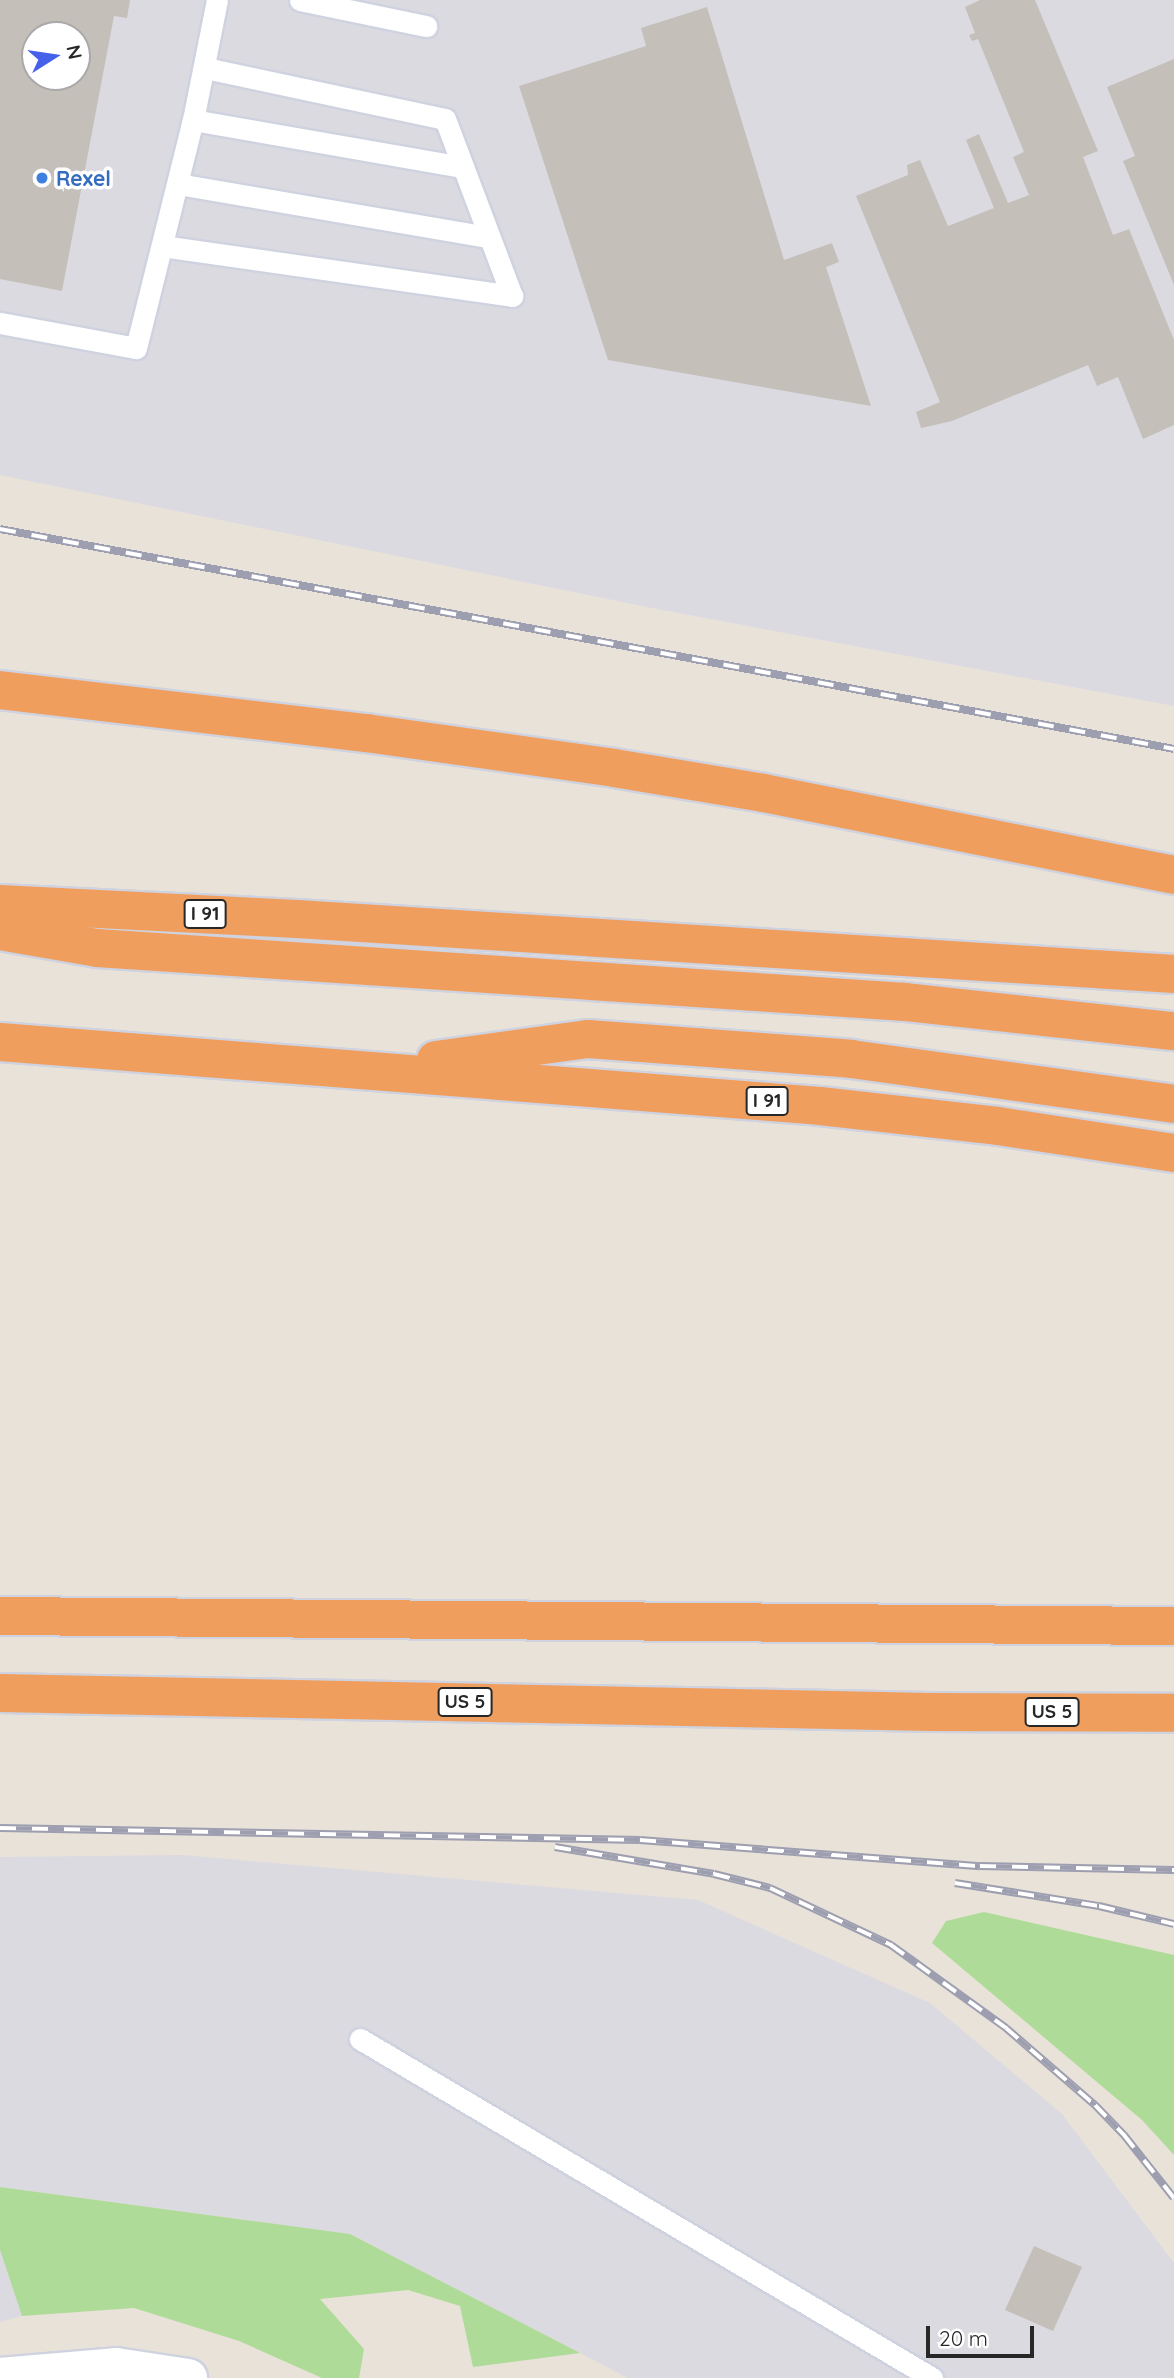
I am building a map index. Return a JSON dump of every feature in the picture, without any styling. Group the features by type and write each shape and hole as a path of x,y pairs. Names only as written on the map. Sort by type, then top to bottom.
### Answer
{"highway":[{"path":"0,690 352,731 614,768 764,793 1174,874"},
{"name":"I 91","path":"0,904 310,920 1174,974"},
{"path":"0,931 97,948 892,1001 1174,1031"},
{"path":"358,1071 588,1039 864,1061 1174,1104"},
{"name":"I 91","path":"0,1042 820,1106 998,1126 1174,1153"},
{"path":"0,1616 1174,1626"},
{"name":"US 5","path":"0,1693 917,1712 1174,1713"}],"street":[{"path":"0,2377 116,2367 188,2378"}],"lane":[{"path":"0,323 136,348 194,120 217,0"},
{"path":"300,0 426,26"},
{"path":"162,246 512,296 445,119 205,68"},
{"path":"194,120 463,167"},
{"path":"178,184 489,237"},
{"path":"360,2039 932,2378"}],"shaded area":[{"path":"0,0 1174,0 1174,706 652,608 0,475"},
{"path":"182,1855 698,1900 930,2003 1062,2114 1174,2263 1174,2378 628,2378 350,2234 0,2187 0,1857"},
{"path":"0,2250 22,2316 0,2322"}],"green space":[{"path":"984,1912 1174,1955 1174,2155 1142,2120 932,1943 946,1921"},
{"path":"0,2187 350,2234 580,2353 473,2367 460,2306 408,2290 320,2299 364,2349 359,2378 322,2378 239,2341 134,2308 22,2316 0,2250"}],"building":[{"name":"Rexel","path":"0,0 130,0 127,18 114,16 62,291 0,279"},
{"path":"980,0 1035,0 1098,151 1083,157 1113,235 1129,229 1174,340 1174,425 1143,439 1118,377 1097,386 1088,365 952,421 921,428 916,412 940,402 856,196 908,175 907,165 920,160 948,226 994,208 966,140 979,134 1008,203 1029,195 1013,157 1024,152 978,39 972,41 969,35 975,33 965,7"},
{"path":"707,7 784,260 832,243 839,262 826,267 871,406 608,360 519,86 646,46 641,28"},
{"path":"1174,59 1174,285 1123,161 1135,156 1107,87"},
{"path":"1034,2246 1082,2267 1053,2331 1005,2310"}],"railway":[{"path":"0,529 1174,749"},
{"path":"0,1828 640,1840 980,1866 1174,1870"},
{"path":"555,1847 714,1874 770,1888 891,1945 1006,2028 1095,2105 1124,2135 1174,2198"},
{"path":"955,1883 1099,1906 1174,1924"}],"place":[{"name":"Rexel","path":"42,178"}]}
